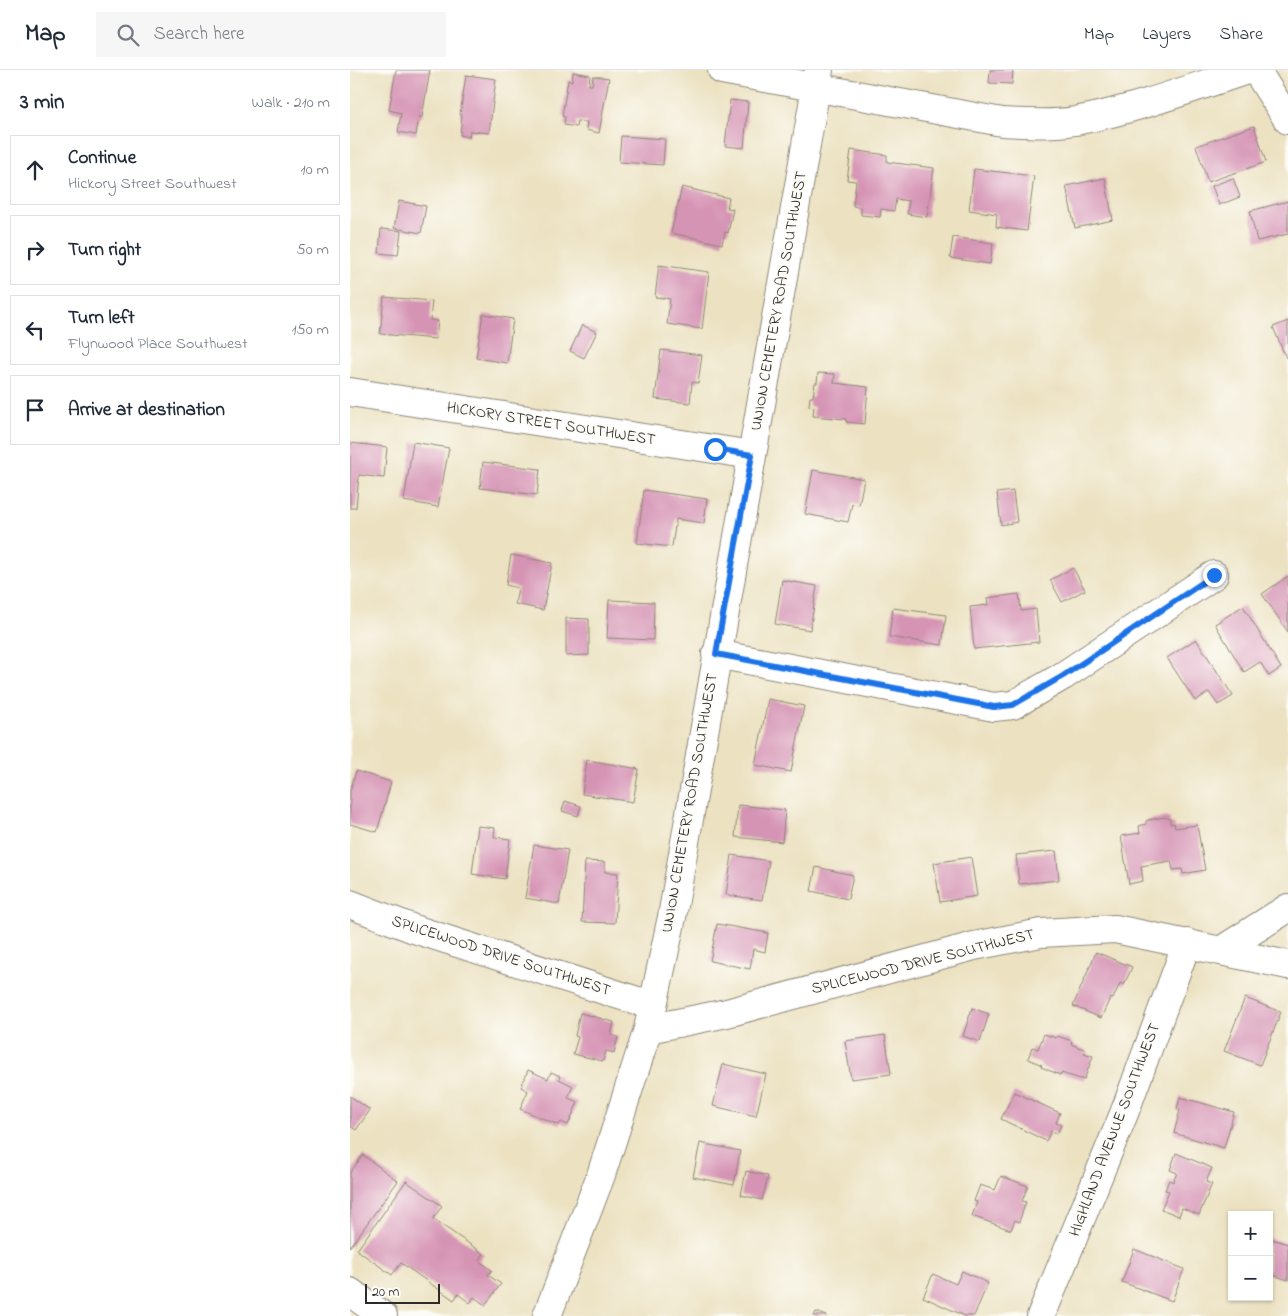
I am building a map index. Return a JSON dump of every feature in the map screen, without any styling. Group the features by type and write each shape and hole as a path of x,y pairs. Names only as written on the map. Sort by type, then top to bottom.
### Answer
{"street":[{"path":"722,70 817,79 1002,122 1033,123 1074,121 1157,100 1247,70"},
{"path":"1256,70 1288,120"},
{"name":"UNION CEMETERY ROAD SOUTHWEST","path":"547,1316 601,1175 651,1018 672,917 817,79"},
{"name":"HICKORY STREET SOUTHWEST","path":"350,392 752,455"},
{"path":"716,654 994,707 1013,705 1063,676 1214,575"},
{"name":"SPLICEWOOD DRIVE SOUTHWEST","path":"350,904 651,1018 727,1013 974,946 1041,933 1115,929 1288,965"},
{"path":"1222,950 1288,908"},
{"name":"HIGHLAND AVENUE SOUTHWEST","path":"1041,1316 1125,1111 1187,943"},
{"path":"350,1292 383,1316"}],"building":[{"path":"396,70 430,70 422,117 419,117 416,135 398,132 401,113 389,110"},
{"path":"990,70 1013,70 1012,84 989,83"},
{"path":"573,72 590,75 589,85 592,85 593,76 609,78 599,133 586,130 587,122 577,121 576,127 564,125 565,117 562,116 568,80 572,81"},
{"path":"466,75 496,79 489,133 470,131 469,137 460,135 462,115 460,115"},
{"path":"730,100 748,102 744,148 725,146"},
{"path":"1254,126 1266,162 1208,182 1196,146"},
{"path":"621,136 665,139 663,165 619,162"},
{"path":"851,150 887,155 887,162 934,168 927,217 907,214 909,201 896,199 894,211 881,209 880,217 861,215 861,208 853,206 856,181 847,180"},
{"path":"974,169 1034,176 1027,231 996,227 997,214 969,210"},
{"path":"1105,178 1113,220 1075,228 1066,186"},
{"path":"1233,178 1240,197 1219,205 1212,186"},
{"path":"682,187 729,198 727,208 733,209 728,233 725,232 722,244 671,233"},
{"path":"399,201 426,206 421,233 394,228"},
{"path":"1288,201 1288,234 1257,241 1250,211"},
{"path":"381,229 401,231 398,255 379,253"},
{"path":"953,237 993,243 990,264 950,258"},
{"path":"659,265 709,272 702,329 667,324 670,299 655,297"},
{"path":"384,297 432,301 430,320 438,321 436,339 380,334"},
{"path":"483,314 513,319 507,363 476,358"},
{"path":"1288,321 1288,357 1286,358 1273,327"},
{"path":"582,325 597,332 584,358 570,351"},
{"path":"661,350 702,355 698,383 692,382 690,403 655,399"},
{"path":"818,373 835,374 834,383 868,387 865,424 846,422 846,419 813,416 814,407 809,406 810,397 813,397"},
{"path":"413,442 449,448 438,507 404,501"},
{"path":"350,443 387,447 384,478 359,475 356,508 350,508"},
{"path":"483,462 540,469 537,495 480,488"},
{"path":"813,470 864,479 859,505 852,504 848,522 805,514"},
{"path":"644,490 707,499 704,523 676,519 672,547 637,543"},
{"path":"1013,491 1017,522 1001,525 997,493"},
{"path":"511,555 552,563 543,610 515,604 518,588 506,585"},
{"path":"1073,568 1085,590 1062,602 1050,580"},
{"path":"1288,576 1288,632 1262,594"},
{"path":"782,580 817,586 810,630 775,624"},
{"path":"1019,594 1021,611 1036,609 1039,642 974,649 970,607 988,605 987,598"},
{"path":"609,600 654,602 653,640 607,638"},
{"path":"1243,606 1281,668 1269,676 1260,662 1244,672 1215,624"},
{"path":"893,608 946,615 942,645 889,637"},
{"path":"566,618 589,619 589,655 566,656"},
{"path":"1196,639 1233,696 1218,705 1209,692 1195,701 1167,658"},
{"path":"768,699 804,706 791,772 755,765"},
{"path":"587,760 639,769 633,802 582,794"},
{"path":"356,771 391,782 377,832 350,824 350,791"},
{"path":"565,801 581,806 578,816 562,811"},
{"path":"738,805 785,810 782,842 735,837"},
{"path":"1165,817 1170,819 1170,824 1174,823 1175,828 1197,825 1205,870 1183,874 1182,869 1173,870 1171,861 1141,866 1143,881 1129,884 1121,836 1140,833 1139,826 1146,824 1146,821"},
{"path":"478,826 495,828 494,837 510,839 505,879 472,874"},
{"path":"534,845 568,850 559,904 525,898"},
{"path":"1056,851 1059,880 1019,884 1016,855"},
{"path":"732,855 769,861 762,900 726,895"},
{"path":"971,857 977,896 940,902 934,863"},
{"path":"585,861 605,862 605,872 618,873 615,923 582,922"},
{"path":"816,867 853,875 848,899 811,891"},
{"path":"717,924 768,933 765,952 753,949 750,969 710,961"},
{"path":"1096,952 1132,967 1124,985 1120,983 1113,999 1110,998 1101,1018 1073,1006"},
{"path":"1245,998 1281,1012 1260,1065 1224,1051"},
{"path":"972,1008 989,1014 980,1042 963,1036"},
{"path":"580,1013 614,1022 611,1035 618,1037 614,1053 606,1051 603,1061 573,1054 578,1037 575,1036"},
{"path":"1044,1034 1072,1041 1071,1044 1086,1050 1084,1053 1093,1056 1084,1080 1061,1073 1060,1075 1028,1059 1032,1047 1038,1049"},
{"path":"885,1035 891,1074 851,1079 845,1041"},
{"path":"723,1064 766,1074 756,1116 713,1106"},
{"path":"528,1070 548,1079 551,1072 560,1076 559,1079 573,1086 568,1098 578,1102 568,1125 561,1122 559,1125 520,1109 528,1091 521,1087"},
{"path":"1014,1092 1060,1113 1056,1123 1061,1125 1057,1134 1051,1131 1046,1141 1001,1119"},
{"path":"350,1096 370,1110 356,1130 350,1126"},
{"path":"1180,1097 1234,1112 1224,1148 1174,1133 1180,1110 1177,1109"},
{"path":"700,1143 740,1151 734,1185 693,1177"},
{"path":"1176,1153 1212,1168 1206,1182 1212,1184 1199,1215 1182,1208 1179,1216 1161,1209 1169,1191 1165,1190 1169,1180 1173,1182 1177,1173 1170,1170"},
{"path":"363,1155 398,1181 350,1247 350,1173"},
{"path":"746,1171 768,1176 762,1200 741,1195"},
{"path":"1001,1176 1028,1186 1022,1201 1026,1202 1019,1222 1015,1220 1011,1230 972,1216 977,1202 974,1201 980,1185 995,1190"},
{"path":"406,1181 442,1206 433,1219 484,1254 479,1261 492,1270 488,1275 501,1284 485,1305 474,1297 470,1303 458,1294 454,1300 401,1263 392,1275 357,1250"},
{"path":"1273,1239 1288,1244 1288,1280 1273,1275"},
{"path":"1134,1249 1184,1269 1172,1301 1122,1282"},
{"path":"962,1271 988,1283 974,1316 965,1316 923,1297 933,1274 956,1284"},
{"path":"816,1312 827,1316 814,1316"}],"route":[{"path":"715,449 752,455 716,654 994,707 1013,705 1063,676 1214,575"}]}
